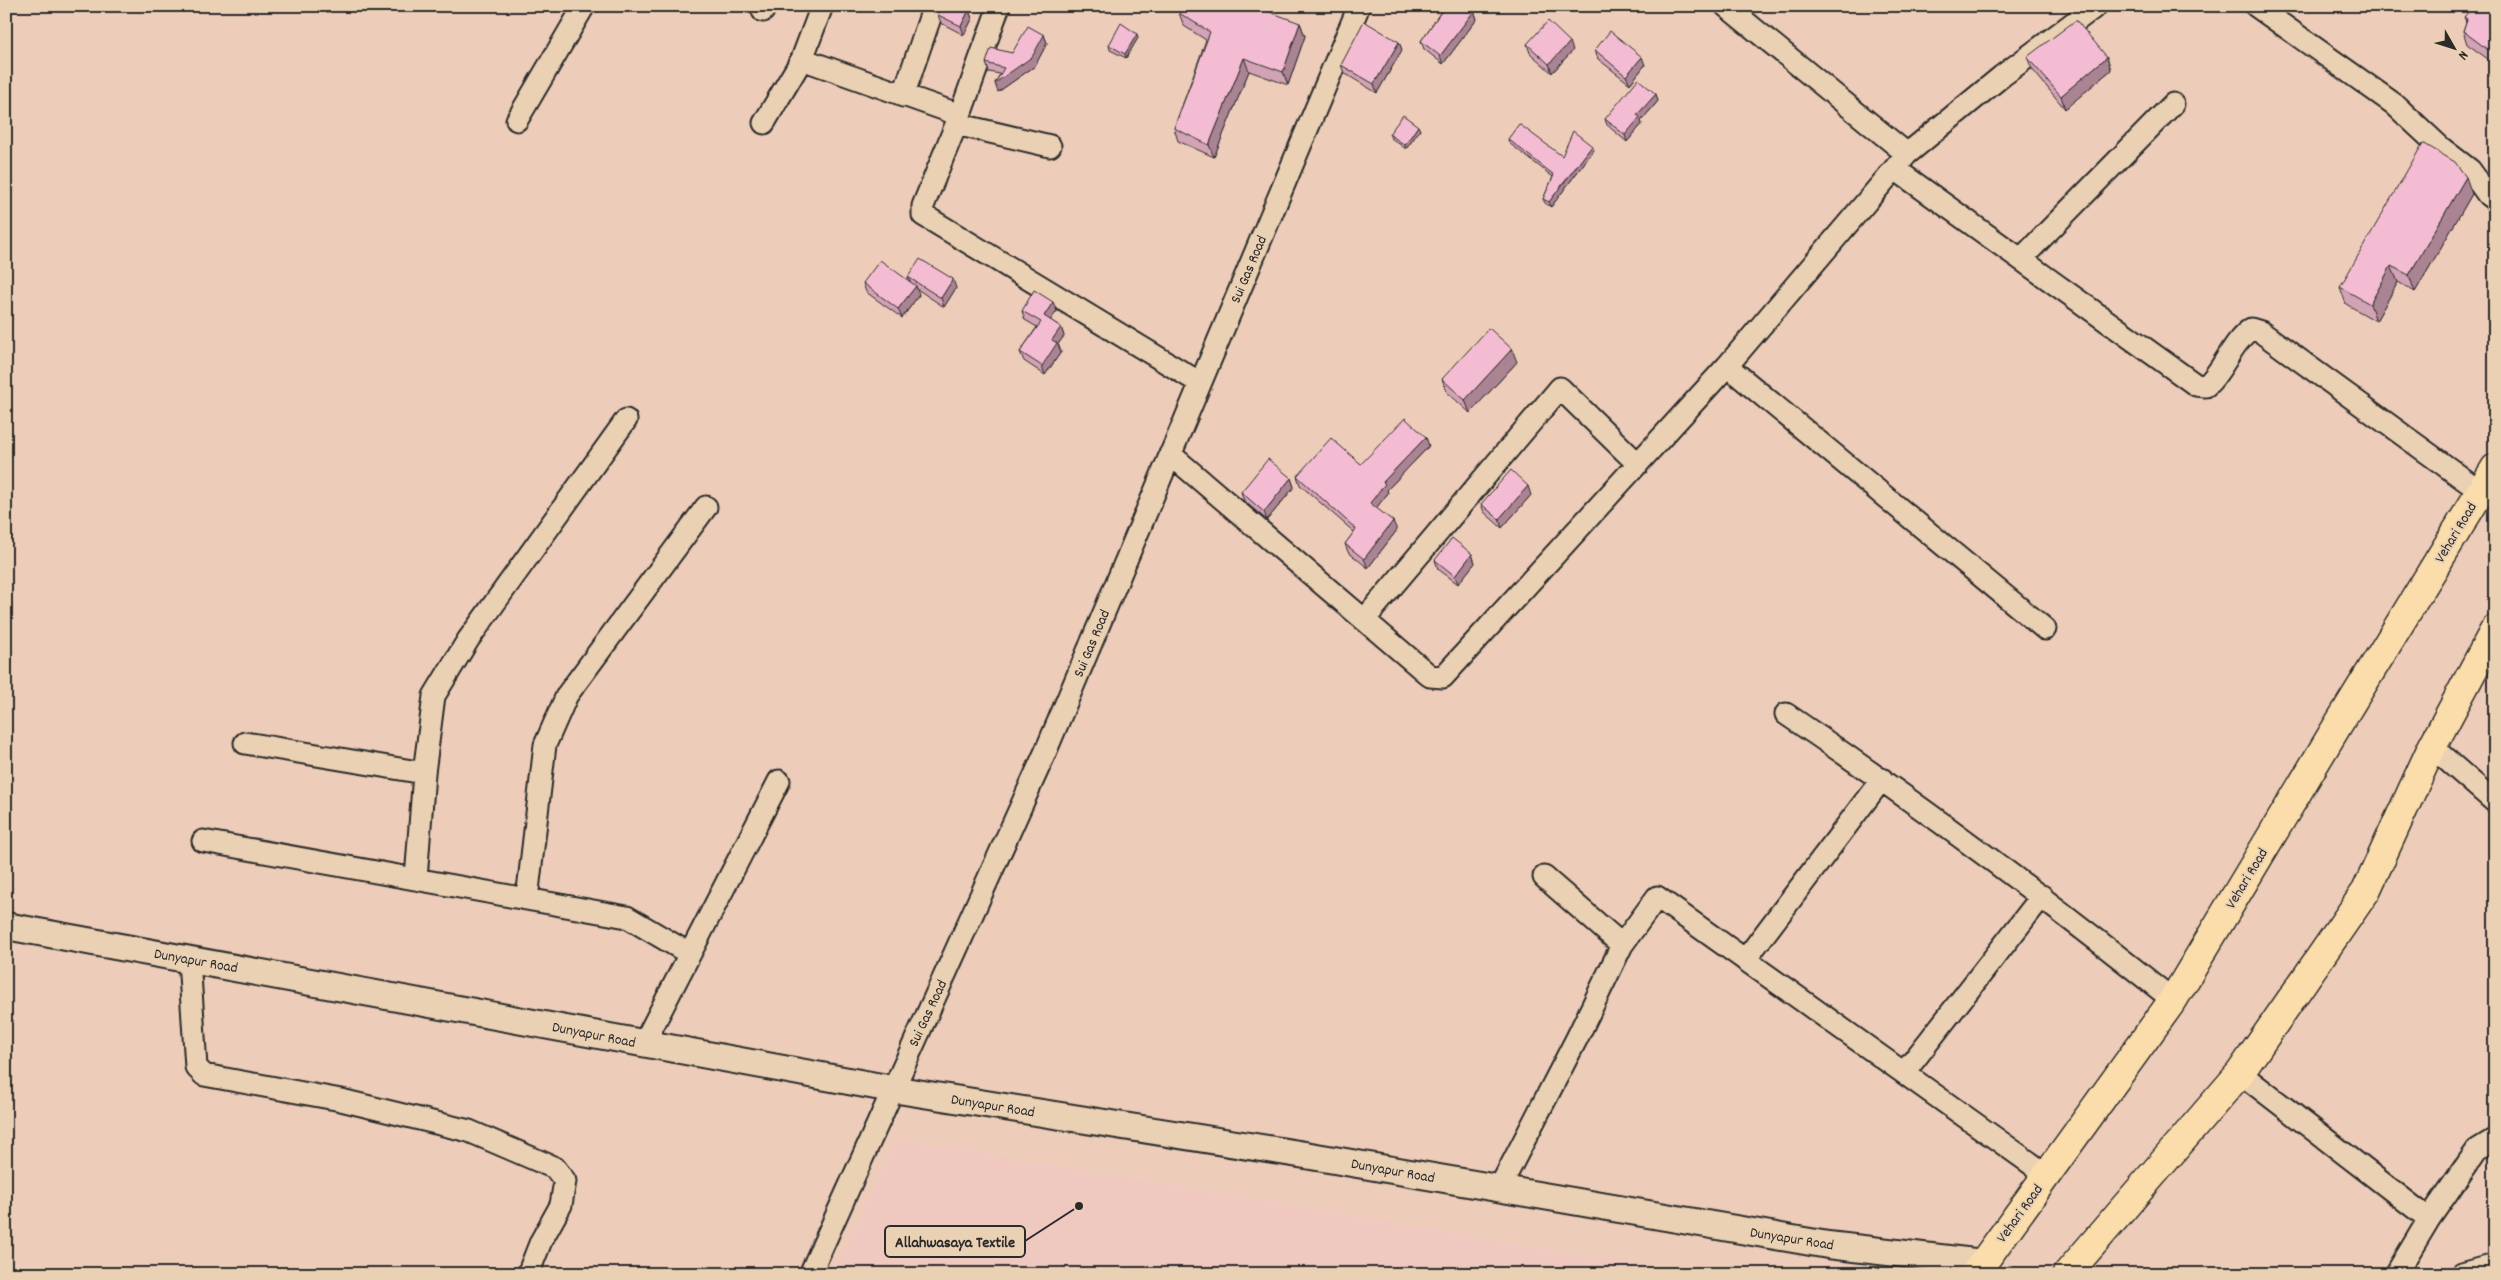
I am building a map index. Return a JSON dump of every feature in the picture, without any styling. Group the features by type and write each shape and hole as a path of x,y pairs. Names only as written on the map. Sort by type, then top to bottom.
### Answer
{"main road":[{"name":"Vehari Road","path":"1979,1268 2173,1000 2495,468"},
{"path":"2072,1273 2240,1073 2366,891 2432,747 2495,628"}],"street":[{"path":"517,120 584,6"},
{"path":"764,123 802,59 822,6"},
{"path":"904,96 934,6"},
{"path":"998,6 958,120 923,206 923,215 1200,383"},
{"name":"Sui Gas Road","path":"810,1274 1045,753 1359,6"},
{"path":"1726,6 1901,161 2022,258 2196,385 2206,386 2214,379 2243,335 2251,329 2261,332 2480,491"},
{"path":"1170,454 1430,676 1443,677 1727,366 1901,161 2002,76 2096,6"},
{"path":"2256,6 2394,104 2440,147 2470,170 2488,196 2495,200"},
{"path":"802,59 904,96 958,120 1050,146"},
{"path":"2022,258 2173,104"},
{"path":"1727,366 2045,629"},
{"path":"1364,620 1560,388 1638,464"},
{"path":"416,879 424,773 434,696 468,640 626,420"},
{"path":"527,899 544,744 567,695 706,507"},
{"path":"1786,714 1882,779 2042,896 2173,1000"},
{"path":"245,743 424,773"},
{"path":"2432,747 2495,802"},
{"path":"1745,960 1882,779"},
{"path":"644,1043 779,780"},
{"path":"203,842 628,917 690,954"},
{"path":"1544,877 1622,945"},
{"path":"1904,1073 2042,896"},
{"path":"1498,1188 1577,1038 1622,945 1657,897 2048,1175"},
{"name":"Dunyapur Road","path":"6,926 892,1089 1498,1188 1828,1245 1979,1268"},
{"path":"189,959 196,1067 204,1075 341,1100 469,1131 555,1168 565,1180 560,1205 541,1241 528,1274"},
{"path":"2240,1073 2429,1219"},
{"path":"2396,1274 2429,1219 2477,1150 2495,1138"},
{"path":"2462,1274 2495,1265"}],"shaded area":[{"path":"896,1138 1692,1274 833,1274"}],"building":[{"path":"940,6 961,6 969,10 961,26 938,15"},
{"path":"1184,6 1253,6 1300,23 1283,72 1244,58 1209,145 1174,128 1210,32 1179,13"},
{"path":"1445,6 1467,6 1474,11 1440,56 1421,41"},
{"path":"2473,6 2491,6 2495,9 2495,55 2463,31 2467,19 2464,17"},
{"path":"2076,20 2107,57 2061,96 2027,57"},
{"path":"1364,21 1399,42 1374,84 1341,65"},
{"path":"1548,21 1570,42 1549,64 1527,44"},
{"path":"1121,23 1137,34 1125,54 1109,45"},
{"path":"1028,26 1044,35 1032,57 995,83 1004,68 986,63 991,48 1012,53"},
{"path":"1610,31 1642,57 1626,76 1595,50"},
{"path":"1638,79 1656,94 1637,115 1640,117 1625,135 1605,119"},
{"path":"1403,115 1418,126 1405,145 1389,134"},
{"path":"1519,124 1562,156 1573,131 1592,146 1549,202 1543,199 1554,175 1508,139"},
{"path":"2423,143 2455,162 2466,177 2409,275 2391,266 2370,304 2340,287"},
{"path":"920,259 953,279 941,298 908,277"},
{"path":"880,260 916,286 898,309 863,283"},
{"path":"1034,290 1053,302 1044,316 1061,327 1052,340 1057,343 1042,366 1020,352 1041,322 1022,311"},
{"path":"1489,328 1512,349 1465,400 1442,379"},
{"path":"1405,418 1426,437 1383,482 1385,484 1370,503 1393,521 1364,559 1345,544 1356,529 1297,476 1331,438 1361,464"},
{"path":"1268,459 1291,478 1264,512 1241,492"},
{"path":"1511,470 1528,486 1499,519 1481,504"},
{"path":"1452,538 1472,554 1455,576 1435,560"}],"place":[{"name":"Allahwasaya Textile","path":"1079,1206"}]}
